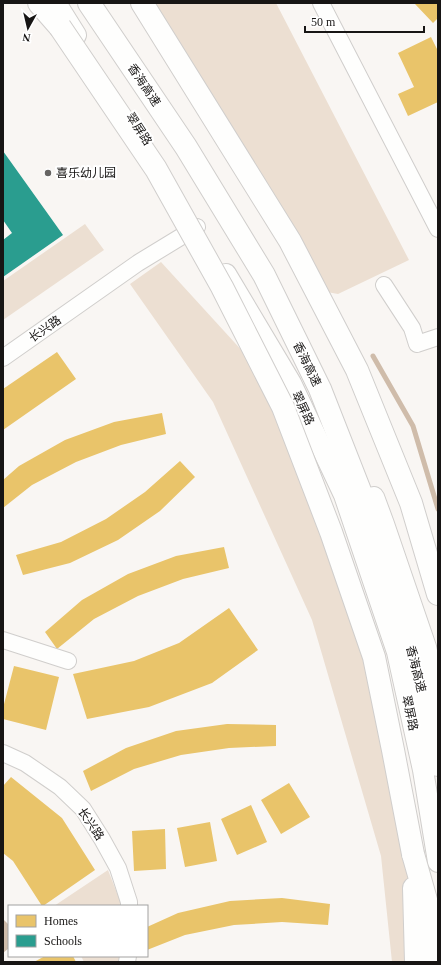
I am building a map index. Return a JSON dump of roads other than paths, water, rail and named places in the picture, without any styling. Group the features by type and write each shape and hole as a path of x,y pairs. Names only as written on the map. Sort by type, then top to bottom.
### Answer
{"highway":[{"path":"39,3 60,27"},
{"path":"45,3 156,169 222,287 283,407 331,532 374,657 414,854 432,921 435,962"},
{"name":"香海高速","path":"89,3 186,147 260,268 320,389 371,519 410,646 436,750 438,765"},
{"path":"142,3 290,241 357,370 411,503 438,594"},
{"path":"414,854 416,962"}],"main road":[{"name":"翠屏路","path":"56,3 161,163 197,227 291,383 344,495 396,652 423,770 438,862"},
{"path":"98,3 221,188 269,271 312,352 338,408 384,524 426,647 438,701"}],"street":[{"path":"321,3 438,229"},
{"name":"长兴路","path":"3,358 138,263 197,227"},
{"path":"384,285 412,328 417,344 438,336"},
{"path":"3,640 68,662"},
{"name":"长兴路","path":"3,753 25,763 60,788 83,809 118,868 129,905"}],"waterway":[{"path":"373,356 413,426 438,509"}],"place":[{"name":"喜乐幼儿园","path":"48,173"}]}
